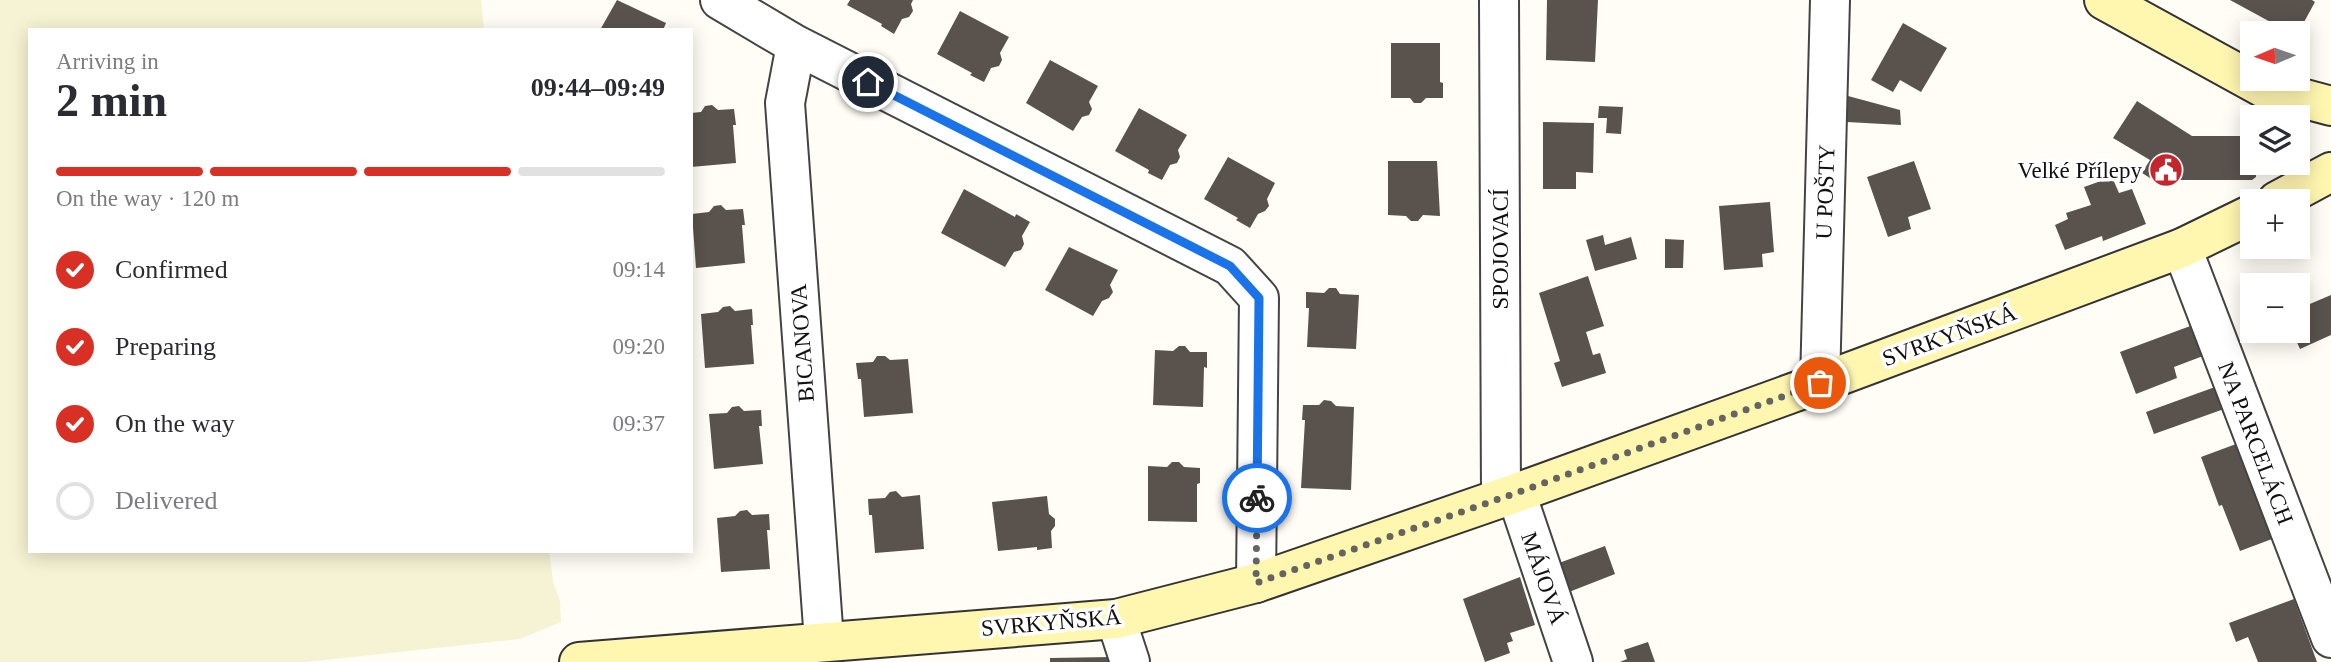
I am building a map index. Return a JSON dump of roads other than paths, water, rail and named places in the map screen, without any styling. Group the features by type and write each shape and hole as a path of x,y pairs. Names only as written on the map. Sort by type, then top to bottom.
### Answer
{"street":[{"path":"720,0 796,45 1230,266 1259,298 1256,583"},
{"name":"SPOJOVACÍ","path":"1499,0 1509,496"},
{"name":"U POŠTY","path":"1820,383 1830,0"},
{"path":"2104,0 2264,89 2331,106"},
{"name":"BICANOVA","path":"796,45 785,103 824,641"},
{"path":"2299,189 2331,172"},
{"name":"SVRKYŇSKÁ","path":"579,662 1116,619 1256,583 1509,496 1820,383 2182,248 2240,220"},
{"name":"NA PARCELÁCH","path":"2182,248 2331,638"},
{"name":"MÁJOVÁ","path":"1509,496 1573,662"},
{"path":"1116,619 1130,662"}],"place":[{"name":"Velké Přílepy","path":"2166,170"}]}
